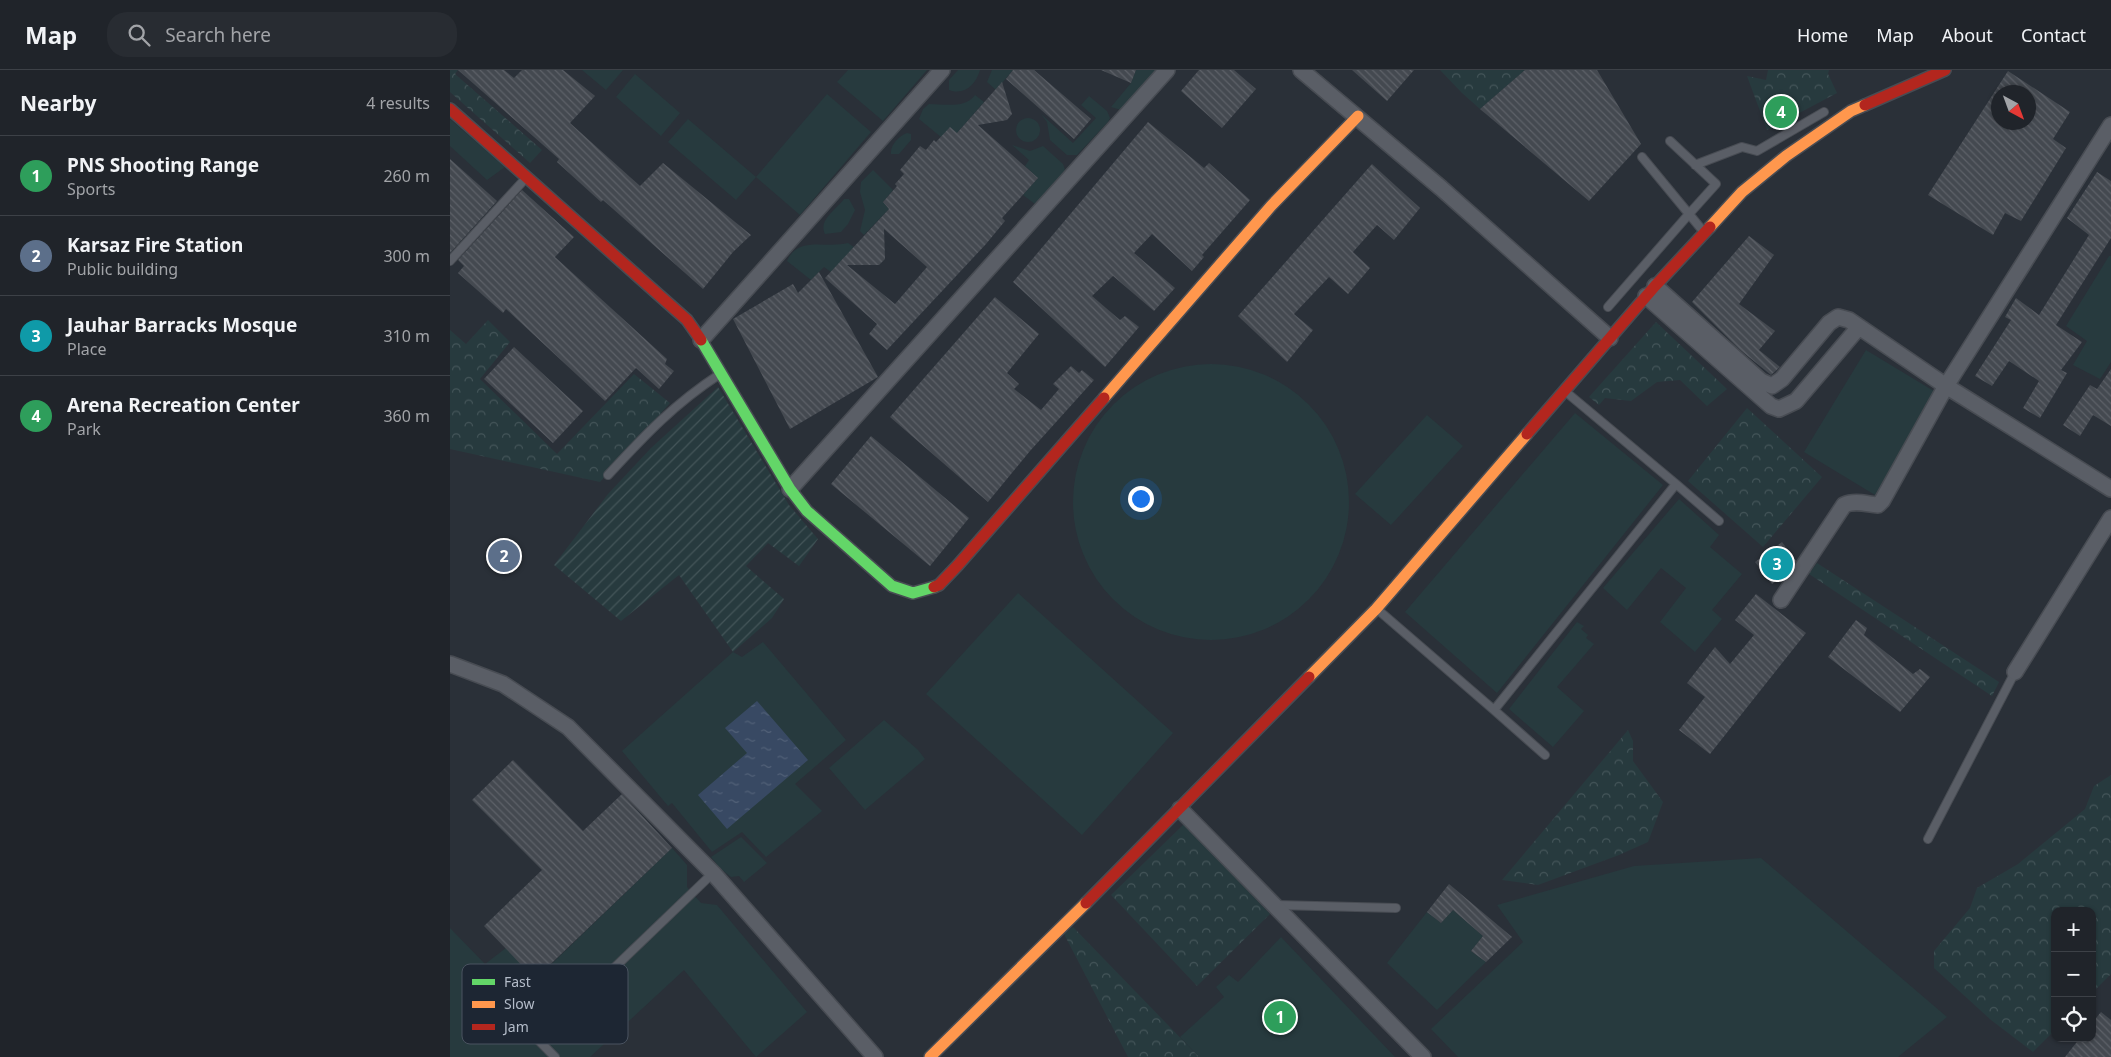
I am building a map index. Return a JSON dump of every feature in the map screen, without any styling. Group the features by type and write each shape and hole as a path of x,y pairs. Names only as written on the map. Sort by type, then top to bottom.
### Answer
{"street":[{"path":"702,340 942,70"},
{"path":"790,489 1167,70"},
{"path":"1301,70 1358,116 1610,338"},
{"path":"930,1057 1180,809 1376,609 1651,291 1742,192 1762,174 1851,111 1946,70"},
{"path":"450,109 687,320 702,340 790,489 807,511 892,586 913,593 939,585 1271,206 1358,116"},
{"path":"1782,600 1844,505 1850,502 1858,502 1878,506 1882,502 1946,386 2111,125"},
{"path":"1651,291 1761,380 1772,386 1782,379 1829,323 1838,317 1849,320 1946,386 2111,490"},
{"path":"1651,291 1763,400 1779,409 1796,401 1859,327"},
{"path":"2016,672 2111,518"},
{"path":"450,664 503,684 568,727 713,873 875,1057"},
{"path":"1180,809 1423,1057"}],"lane":[{"path":"1695,165 1742,147 1757,151 1824,112"},
{"path":"1608,307 1716,184 1670,141"},
{"path":"1642,157 1704,233"},
{"path":"450,261 526,177"},
{"path":"608,475 655,424 693,392 722,373"},
{"path":"1564,391 1719,521"},
{"path":"1494,710 1676,484"},
{"path":"1376,609 1545,755"},
{"path":"1928,839 2016,672"},
{"path":"618,964 713,873"},
{"path":"1274,905 1396,908"},
{"path":"543,1044 555,1057"}],"green space":[{"path":"450,70 458,70 455,74 542,150 530,163 450,92"},
{"path":"582,70 623,70 606,90"},
{"path":"848,70 927,70 883,121 837,82"},
{"path":"958,70 980,70 976,80 969,88 960,91 949,90 949,80"},
{"path":"992,70 1013,70 996,90 987,82"},
{"path":"1136,70 1156,70 1121,110 1111,107 1131,83"},
{"path":"1440,70 1525,70 1480,109"},
{"path":"1768,70 1829,70 1828,74 1837,93 1767,130 1747,76 1766,80"},
{"path":"635,74 680,113 661,136 616,97"},
{"path":"827,94 871,132 800,215 756,177"},
{"path":"975,95 984,102 957,133 941,137 919,119 923,109 929,104 960,104"},
{"path":"1089,96 1107,111 1110,118 1077,155 1067,155 1050,140 1047,122 1041,114 1073,143 1096,118 1081,105"},
{"path":"1028,118 1036,122 1040,130 1036,138 1028,142 1020,138 1016,130 1020,122"},
{"path":"450,119 505,167 487,180 450,146"},
{"path":"688,119 756,177 736,200 668,142"},
{"path":"907,133 911,134 911,140 899,154 891,154 892,147 896,141"},
{"path":"1012,145 1030,151 1043,146 1063,164 1065,170 1035,204 1023,195 1038,178 1025,166 1029,160"},
{"path":"873,170 893,190 883,202 889,209 864,235 860,231 865,210 860,192 861,182"},
{"path":"844,199 849,199 855,210 848,224 841,232 825,234 823,229 826,220"},
{"path":"848,243 854,247 831,272 824,267 811,280 787,261 792,253 805,245"},
{"path":"2109,256 2111,256 2111,362 2100,379 2073,365 2087,341 2066,326"},
{"path":"488,320 510,342 480,379 557,454 634,374 670,403 600,482 450,449 450,330 466,344"},
{"path":"1656,322 1727,389 1707,406 1680,380 1657,382 1631,401 1605,398 1599,405 1589,397"},
{"path":"1866,350 1937,393 1875,495 1804,452"},
{"path":"1211,364 1238,367 1264,375 1287,388 1308,405 1325,426 1338,449 1346,475 1349,502 1346,529 1338,555 1325,578 1308,599 1287,616 1264,629 1238,637 1211,640 1184,637 1158,629 1135,616 1114,599 1097,578 1084,555 1076,529 1073,502 1076,475 1084,449 1097,426 1114,405 1135,388 1158,375 1184,367"},
{"path":"718,387 789,505 818,539 799,566 768,543 746,566 784,599 772,618 733,652 679,575 621,621 554,565 608,494 651,448"},
{"path":"1747,408 1822,477 1763,547 1688,481"},
{"path":"1575,413 1663,485 1497,693 1405,612"},
{"path":"1427,415 1463,446 1391,525 1355,494"},
{"path":"1679,499 1719,535 1710,547 1742,574 1712,610 1722,619 1695,652 1660,622 1686,588 1661,568 1627,610 1603,588"},
{"path":"1817,563 1999,682 1992,696 1809,574"},
{"path":"1018,593 1173,733 1082,835 926,694"},
{"path":"1577,622 1584,626 1581,629 1588,635 1586,638 1594,644 1557,687 1584,711 1553,747 1509,709"},
{"path":"763,642 846,740 795,784 822,811 766,857 742,832 712,852 672,803 668,806 622,751 733,652 742,657"},
{"path":"884,720 918,750 925,759 865,810 829,768"},
{"path":"1628,730 1633,741 1633,761 1663,802 1648,842 1619,855 1538,885 1502,880"},
{"path":"2111,775 2111,974 2096,989 2096,907 2051,907 2051,1034 2033,1052 1991,1020 1934,968 1934,951 1970,908 1977,888 2018,864 2085,809 2094,786"},
{"path":"1184,824 1270,914 1197,986 1111,895"},
{"path":"741,837 767,863 744,882 739,876 731,877 711,857"},
{"path":"672,848 687,865 687,887 701,903 717,905 807,1012 756,1057 684,970 628,1022 628,964 552,964"},
{"path":"1761,858 1947,1017 1898,1057 1458,1057 1431,1029 1523,942 1497,905 1634,866"},
{"path":"1453,910 1483,936 1471,951 1486,962 1437,1010 1387,963 1427,912 1441,923"},
{"path":"1073,927 1199,1057 1128,1057 1064,934"},
{"path":"450,928 485,964 462,964 462,1044 604,1044 590,1057 450,1057"},
{"path":"1281,937 1395,1057 1199,1057 1180,1037 1224,997 1216,987 1229,975 1238,982"},
{"path":"506,948 521,964 485,964"}],"water":[{"path":"757,701 808,760 727,829 698,795 747,753 725,728"}],"building":[{"path":"458,70 504,70 514,78 522,70 563,70 595,96 570,123 640,186 663,163 751,235 733,252 703,289 603,200 601,202 557,162 559,159"},
{"path":"1013,70 1034,70 1091,119 1074,139 1006,79"},
{"path":"1101,70 1136,70 1131,83"},
{"path":"1199,70 1234,70 1256,89 1222,128 1181,91"},
{"path":"1352,70 1414,70 1387,101"},
{"path":"1525,70 1597,70 1641,144 1589,201 1480,109"},
{"path":"2008,71 2029,85 1999,85"},
{"path":"1002,82 1012,114 1007,120 978,125 1038,178 1002,218 1005,221 986,244 887,350 869,334 877,324 825,278 889,209 883,202 897,186 895,184 904,174 900,170 920,146 926,150 934,140 936,142 950,127 957,133","holes":["884,229 927,267 895,304 847,265 879,265 885,259"]},
{"path":"2036,90 2070,112 2053,139 2066,148 2021,221 2005,213 1993,235 1928,195 1991,97 1991,130 2036,130"},
{"path":"1148,122 1204,168 1209,163 1250,200 1202,255 1204,257 1192,271 1152,234 1134,253 1175,288 1154,311 1113,276 1092,296 1120,320 1125,316 1139,327 1105,367 1013,282"},
{"path":"450,159 497,201 450,253"},
{"path":"1372,164 1420,208 1394,240 1377,225 1353,252 1370,268 1348,294 1329,277 1294,314 1313,330 1287,362 1238,316"},
{"path":"2097,172 2111,181 2111,238 2056,325 2082,342 2061,370 2067,373 2040,418 2023,408 2039,381 2009,361 1992,386 1975,376 2011,320 2005,317 2016,298 2039,315 2089,235 2067,218"},
{"path":"522,190 574,237 555,257 667,359 665,364 674,371 659,389 636,368 605,401 506,309 503,313 458,273 464,266 458,260"},
{"path":"1749,236 1774,255 1739,304 1775,331 1759,350 1780,367 1771,375 1739,349 1692,302"},
{"path":"819,272 878,377 790,429 733,319 793,284 798,293"},
{"path":"995,297 1039,334 1007,373 1019,384 1014,389 1041,410 1059,389 1053,384 1071,366 1079,373 1082,370 1094,380 1030,451 988,502 890,417"},
{"path":"514,347 583,411 553,443 484,379"},
{"path":"2111,369 2111,426 2093,415 2080,436 2063,425 2090,385 2097,389"},
{"path":"871,436 969,518 930,566 831,484"},
{"path":"1782,542 1796,561 1788,573 1772,584 1755,562"},
{"path":"1756,594 1806,633 1710,754 1679,730 1705,697 1687,683 1715,647 1730,664 1754,635 1735,620"},
{"path":"1856,620 1867,628 1864,635 1913,674 1920,669 1930,677 1900,712 1828,657"},
{"path":"513,760 583,831 622,794 672,848 551,964 521,964 484,926 542,870 472,800"},
{"path":"1449,884 1512,937 1486,962 1471,951 1483,936 1453,910 1441,923 1427,912"},
{"path":"2101,1012 2111,1020 2111,1057 2065,1057 2077,1042 2096,1042 2096,1018"}],"traffic: fast":[{"path":"701,340 790,489 807,511 892,586 913,593 934,587"}],"traffic: slow":[{"path":"1710,227 1742,192 1786,156 1851,111 1865,105"},
{"path":"1104,398 1271,206 1358,116"},
{"path":"1309,677 1376,609 1527,434"},
{"path":"930,1057 1086,903"}],"traffic: jam":[{"path":"1865,105 1945,70"},
{"path":"450,109 687,320 701,340"},
{"path":"1527,434 1655,286 1710,227"},
{"path":"934,587 939,585 958,565 1104,398"},
{"path":"1086,903 1309,677"}],"place":[{"name":"Arena Recreation Center","path":"1781,112"},
{"name":"Karsaz Fire Station","path":"504,556"},
{"name":"Jauhar Barracks Mosque","path":"1777,564"},
{"name":"PNS Shooting Range","path":"1280,1017"}]}
